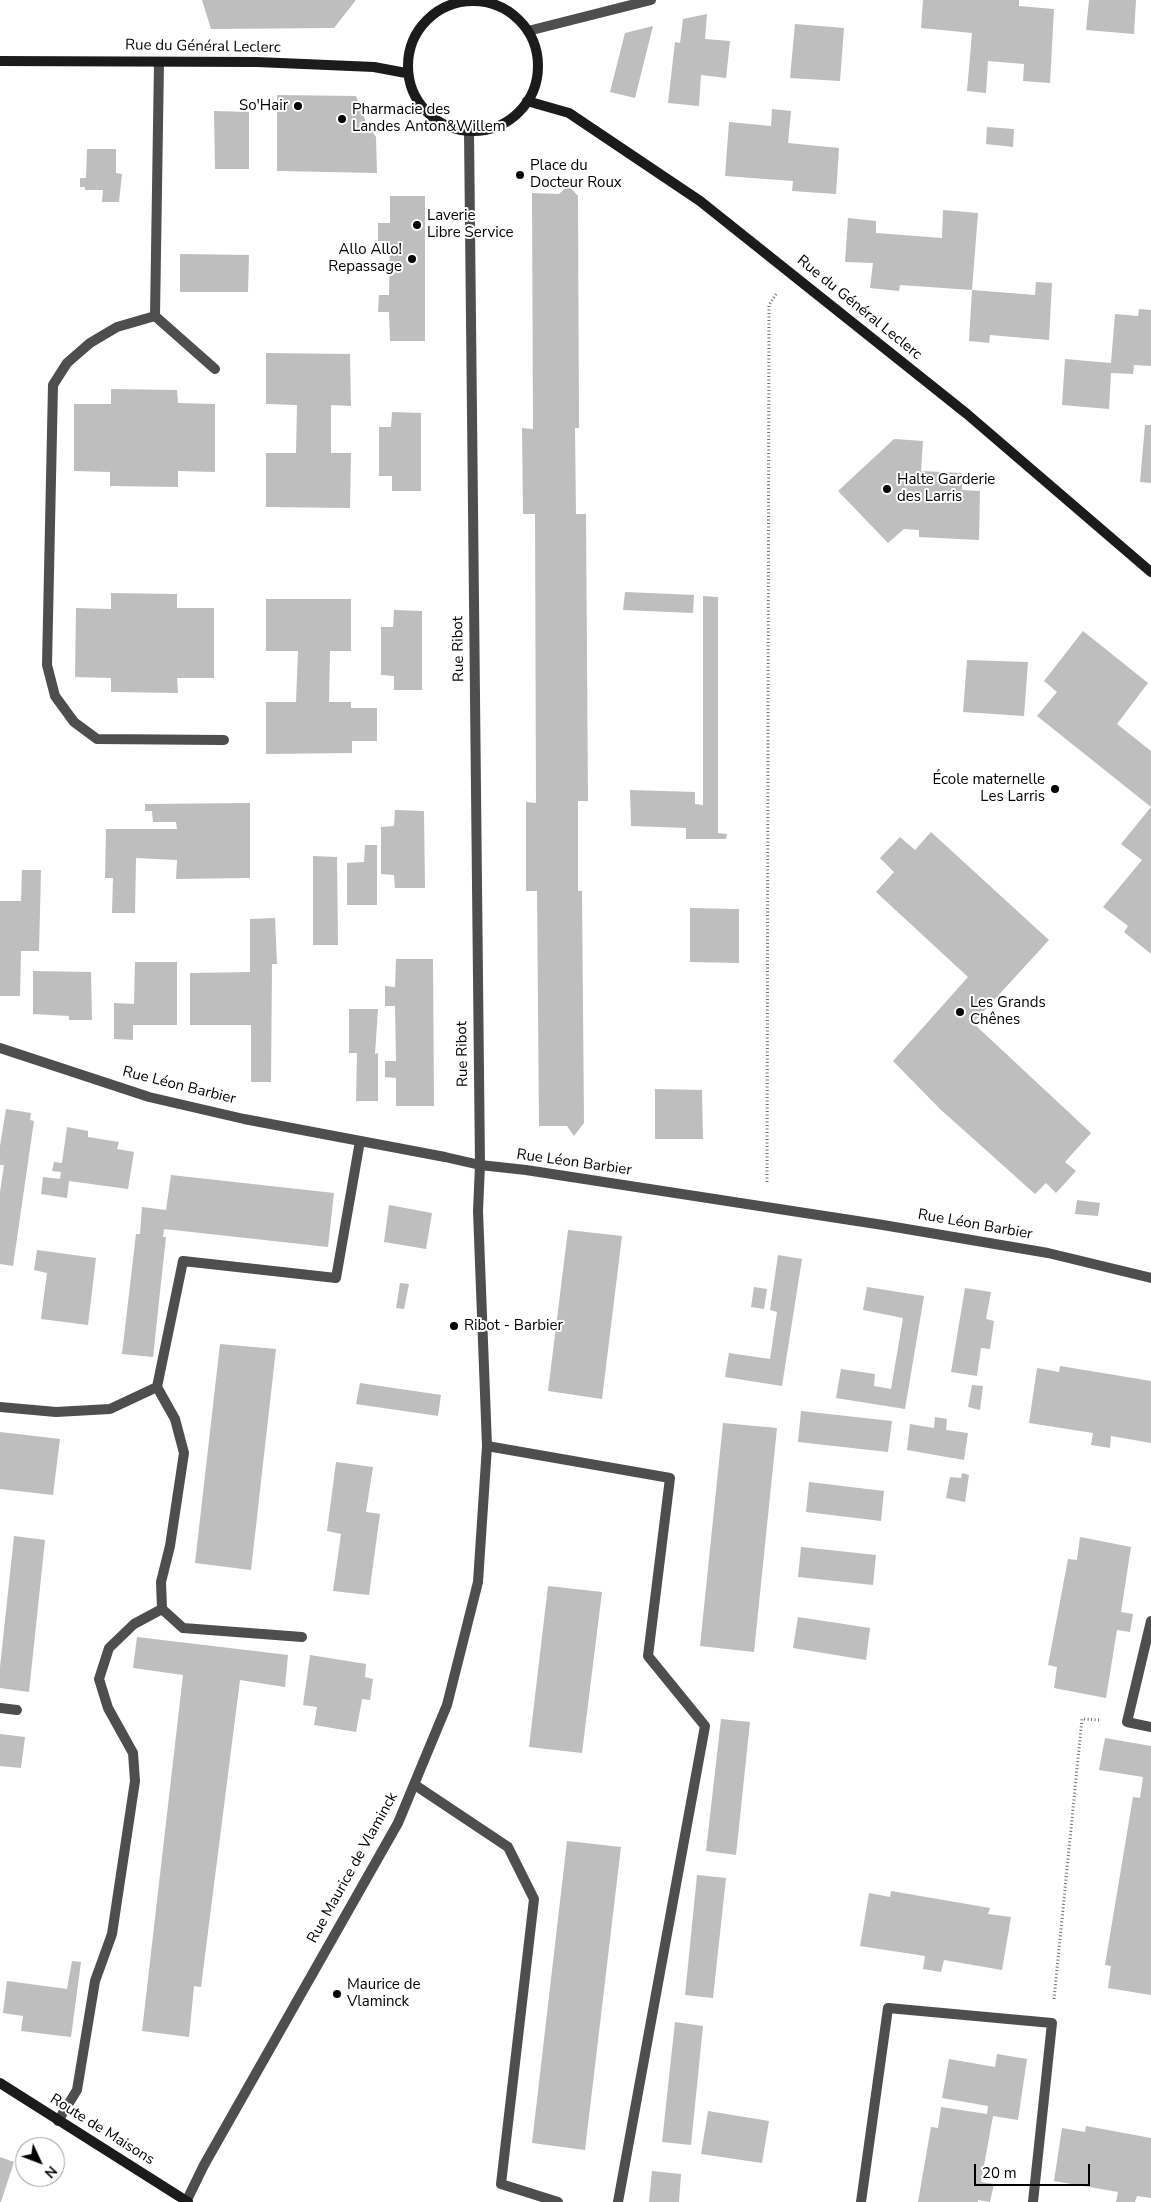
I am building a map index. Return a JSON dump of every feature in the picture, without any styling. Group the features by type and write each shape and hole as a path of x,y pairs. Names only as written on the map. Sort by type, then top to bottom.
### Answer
{"street":[{"path":"528,31 651,0"},
{"path":"454,1 490,3 505,9 519,19 528,31 537,49 539,67 536,85 517,115 503,125 486,131 469,132 452,129 435,120 422,108 413,92 406,73 408,56 414,38 424,23 439,10 454,1"},
{"name":"Rue du Général Leclerc","path":"0,61 257,62 374,67 406,73"},
{"path":"159,62 155,316 215,369"},
{"name":"Rue du Général Leclerc","path":"527,101 569,113 700,201 790,270 968,414 1151,572"},
{"name":"Rue Ribot","path":"469,132 480,1165"},
{"path":"155,316 117,327 90,343 67,363 53,385 47,665 55,696 74,722 97,739 224,740"},
{"name":"Rue Léon Barbier","path":"0,1048 148,1097 244,1119 480,1165 768,1207 1048,1253 1151,1278"},
{"path":"302,1636 182,1628 162,1609 161,1582 170,1546 184,1453 175,1419 157,1388 183,1261 336,1278 360,1141"},
{"name":"Rue Maurice de Vlaminck","path":"187,2202 204,2165 398,1823 447,1705 478,1582 487,1446 478,1211 480,1165"},
{"path":"0,1407 56,1412 110,1409 157,1388"},
{"path":"487,1446 670,1478 648,1656 705,1726 618,2202"},
{"path":"58,2121 77,2090 95,1981 112,1934 135,1781 133,1753 108,1708 99,1679 109,1648 134,1624 162,1609"},
{"path":"1151,1621 1127,1722 1151,1727"},
{"path":"0,1708 17,1710"},
{"path":"415,1785 508,1846 534,1899 500,2184 558,2202"},
{"path":"862,2202 888,2008 1052,2023 1033,2202"},
{"name":"Route de Maisons","path":"0,2083 187,2202"}],"path":[{"path":"768,1207 769,305 790,270"},
{"path":"1052,2023 1082,1719 1127,1722"}],"building":[{"path":"202,0 356,0 334,28 211,29"},
{"path":"923,0 1019,0 1019,6 1054,9 1050,83 1023,81 1024,64 988,61 986,93 967,91 972,33 921,28"},
{"path":"1089,0 1136,0 1134,34 1086,30"},
{"path":"707,14 705,39 730,41 726,78 701,75 699,106 668,103 675,42 680,43 683,19"},
{"path":"795,24 844,28 840,81 790,78"},
{"path":"653,26 635,98 610,92 625,33"},
{"path":"277,95 356,96 366,122 376,137 377,173 277,171"},
{"path":"772,109 791,111 788,143 839,148 836,194 792,191 793,181 725,176 729,122 771,126"},
{"path":"214,111 249,112 249,169 215,169"},
{"path":"987,127 1014,129 1013,147 986,144"},
{"path":"87,149 116,149 116,173 122,174 119,202 102,202 103,190 85,190 85,187 80,187 80,178 86,178"},
{"path":"568,185 578,196 579,428 575,428 576,514 586,514 588,801 578,801 578,891 582,891 584,1123 574,1136 567,1126 539,1126 537,891 526,891 526,802 536,803 535,514 523,514 522,428 533,429 532,193 559,194"},
{"path":"390,196 425,196 425,341 390,341 389,312 378,312 379,295 389,295 390,241 378,241 378,223 390,223"},
{"path":"943,210 978,213 972,290 900,285 899,291 870,288 873,263 845,262 848,218 876,221 876,233 942,238"},
{"path":"180,254 249,255 248,292 180,292"},
{"path":"1036,282 1052,283 1049,340 990,335 989,343 969,341 972,290 1035,295"},
{"path":"1139,309 1151,310 1151,366 1134,365 1133,374 1111,373 1109,409 1062,405 1065,359 1111,363 1115,314 1138,316"},
{"path":"266,353 350,354 351,406 331,405 331,453 351,453 350,508 266,507 266,453 296,453 297,405 266,404"},
{"path":"111,389 177,390 178,403 215,404 215,472 178,471 178,487 110,486 110,472 74,471 74,404 111,404"},
{"path":"392,412 421,413 421,491 392,491 392,476 379,476 379,427 391,427"},
{"path":"1145,425 1151,425 1151,483 1140,482"},
{"path":"894,439 923,441 921,471 962,473 962,490 980,491 979,540 919,537 919,530 904,529 888,543 838,491"},
{"path":"625,592 694,595 693,613 623,610"},
{"path":"111,593 177,594 177,608 214,608 214,678 177,678 178,693 111,692 111,678 75,677 76,608 111,609"},
{"path":"703,596 718,597 718,833 727,834 726,839 686,839 686,828 631,826 630,790 695,792 695,804 703,805"},
{"path":"266,599 351,599 351,651 330,651 329,702 351,702 351,708 377,708 377,741 352,741 352,753 266,754 266,702 296,702 298,651 266,651"},
{"path":"394,610 422,611 422,690 394,690 394,676 381,675 381,627 393,627"},
{"path":"1083,631 1148,683 1117,724 1151,751 1151,807 1037,716 1057,692 1044,681"},
{"path":"967,660 1028,662 1024,716 963,712"},
{"path":"250,803 250,878 176,879 177,860 136,858 135,913 112,913 113,878 105,878 106,829 177,829 176,822 153,822 152,811 145,811 145,804"},
{"path":"1151,807 1151,954 1124,932 1128,926 1103,907 1142,860 1121,844"},
{"path":"395,810 424,811 425,888 395,888 394,875 381,874 381,827 394,826"},
{"name":"Les Grands Chênes","path":"931,832 1049,940 973,1023 1091,1133 1065,1162 1076,1171 1056,1193 1046,1183 1035,1194 940,1109 893,1061 968,977 876,892 894,872 880,858 900,837 915,850"},
{"path":"365,845 377,845 377,905 347,905 347,863 364,862"},
{"path":"313,856 337,857 338,945 313,945"},
{"path":"22,870 41,870 39,951 21,951 20,996 0,996 0,901 21,901"},
{"path":"690,908 739,909 739,963 690,962"},
{"path":"275,918 277,964 272,964 271,1082 251,1082 251,1025 190,1025 190,973 250,972 250,919"},
{"path":"396,959 433,959 434,1106 396,1106 396,1078 385,1077 385,1061 396,1061 395,1006 385,1006 385,986 395,987"},
{"path":"135,962 177,962 177,1025 133,1025 133,1040 114,1039 114,1003 134,1004"},
{"path":"33,971 91,972 92,1020 69,1020 69,1016 33,1014"},
{"path":"349,1009 378,1009 375,1054 378,1053 378,1101 356,1101 357,1053 349,1053"},
{"path":"655,1089 702,1090 703,1139 655,1139"},
{"path":"6,1109 31,1113 30,1120 34,1121 13,1266 0,1264 0,1192 4,1165 0,1165 0,1146"},
{"path":"67,1127 88,1131 88,1137 119,1142 117,1149 134,1152 128,1189 69,1181 67,1198 41,1194 43,1177 60,1179 61,1172 52,1171 54,1162 62,1163"},
{"path":"171,1175 334,1193 328,1247 164,1229 163,1237 166,1237 153,1357 122,1354 136,1234 140,1234 142,1207 166,1210"},
{"path":"1077,1200 1100,1203 1098,1216 1075,1214"},
{"path":"389,1205 432,1213 426,1249 384,1242"},
{"path":"568,1230 622,1236 602,1399 548,1391"},
{"path":"37,1250 96,1258 88,1325 41,1319 47,1273 34,1270"},
{"path":"778,1255 802,1259 782,1386 725,1377 729,1353 770,1359 777,1312 770,1310"},
{"path":"400,1283 409,1284 404,1309 396,1308"},
{"path":"754,1287 767,1289 764,1309 751,1307"},
{"path":"867,1287 924,1296 905,1409 836,1398 841,1369 875,1374 874,1386 891,1389 903,1318 863,1310"},
{"path":"965,1288 991,1292 986,1319 994,1321 990,1349 981,1348 977,1376 951,1372"},
{"path":"220,1344 276,1349 251,1570 195,1563"},
{"path":"1060,1366 1151,1381 1151,1443 1111,1436 1110,1448 1091,1445 1093,1433 1029,1423 1037,1368 1059,1372"},
{"path":"360,1383 441,1395 438,1416 356,1404"},
{"path":"972,1385 983,1386 980,1410 968,1407"},
{"path":"801,1411 892,1421 888,1452 798,1442"},
{"path":"935,1417 947,1419 946,1430 968,1433 964,1460 907,1450 910,1424 934,1428"},
{"path":"723,1423 777,1428 754,1652 700,1646"},
{"path":"0,1432 60,1439 53,1495 0,1489"},
{"path":"336,1462 373,1467 366,1512 380,1514 369,1595 333,1591 341,1534 327,1531"},
{"path":"962,1473 969,1475 965,1502 946,1498 950,1477 961,1478"},
{"path":"809,1482 884,1491 881,1521 806,1512"},
{"path":"14,1536 45,1540 29,1692 0,1688 0,1667"},
{"path":"1080,1537 1131,1547 1121,1612 1133,1614 1130,1632 1117,1630 1106,1698 1054,1688 1057,1667 1048,1665 1068,1559 1077,1560"},
{"path":"801,1547 876,1555 873,1585 798,1577"},
{"path":"548,1586 602,1592 582,1753 529,1747"},
{"path":"798,1617 870,1628 866,1660 793,1648"},
{"path":"137,1637 288,1655 285,1687 240,1680 201,1987 194,1986 189,2037 142,2031 183,1675 133,1668"},
{"path":"310,1655 366,1664 365,1677 373,1679 370,1700 362,1699 356,1732 314,1725 317,1707 303,1705"},
{"path":"721,1719 750,1722 736,1855 706,1851"},
{"path":"0,1734 25,1737 21,1768 0,1766"},
{"path":"1105,1738 1151,1746 1151,1995 1108,1988 1111,1966 1105,1965 1133,1797 1140,1798 1143,1777 1099,1770"},
{"path":"567,1841 621,1847 585,2150 532,2143"},
{"path":"697,1875 726,1878 713,1998 685,1995"},
{"path":"891,1891 990,1908 988,1914 1011,1917 1002,1970 944,1960 941,1972 923,1969 925,1956 860,1946 869,1893 890,1897"},
{"path":"72,1961 81,1962 71,2037 21,2031 23,2016 3,2013 7,1981 67,1989"},
{"path":"675,2022 703,2026 691,2145 662,2142"},
{"path":"997,2054 1027,2059 1018,2120 993,2116 981,2182 994,2184 990,2202 978,2200 978,2202 918,2202 931,2127 938,2128 941,2107 987,2114 988,2106 942,2098 949,2059 995,2067"},
{"path":"708,2111 769,2121 762,2163 701,2154"},
{"path":"1086,2126 1151,2138 1151,2198 1137,2196 1135,2202 1116,2202 1118,2192 1054,2181 1062,2128 1085,2132"},
{"path":"0,2157 14,2162 1,2202 0,2202"},
{"path":"652,2171 681,2174 679,2202 649,2202"}],"place":[{"name":"So'Hair","path":"298,106"},
{"name":"Pharmacie des Landes Anton&Willem","path":"342,119"},
{"name":"Place du Docteur Roux","path":"520,175"},
{"name":"Laverie Libre Service","path":"417,225"},
{"name":"Allo Allo! Repassage","path":"412,259"},
{"name":"Halte Garderie des Larris","path":"887,489"},
{"name":"École maternelle Les Larris","path":"1055,789"},
{"name":"Les Grands Chênes","path":"960,1012"},
{"name":"Ribot - Barbier","path":"454,1326"},
{"name":"Maurice de Vlaminck","path":"337,1994"}]}
